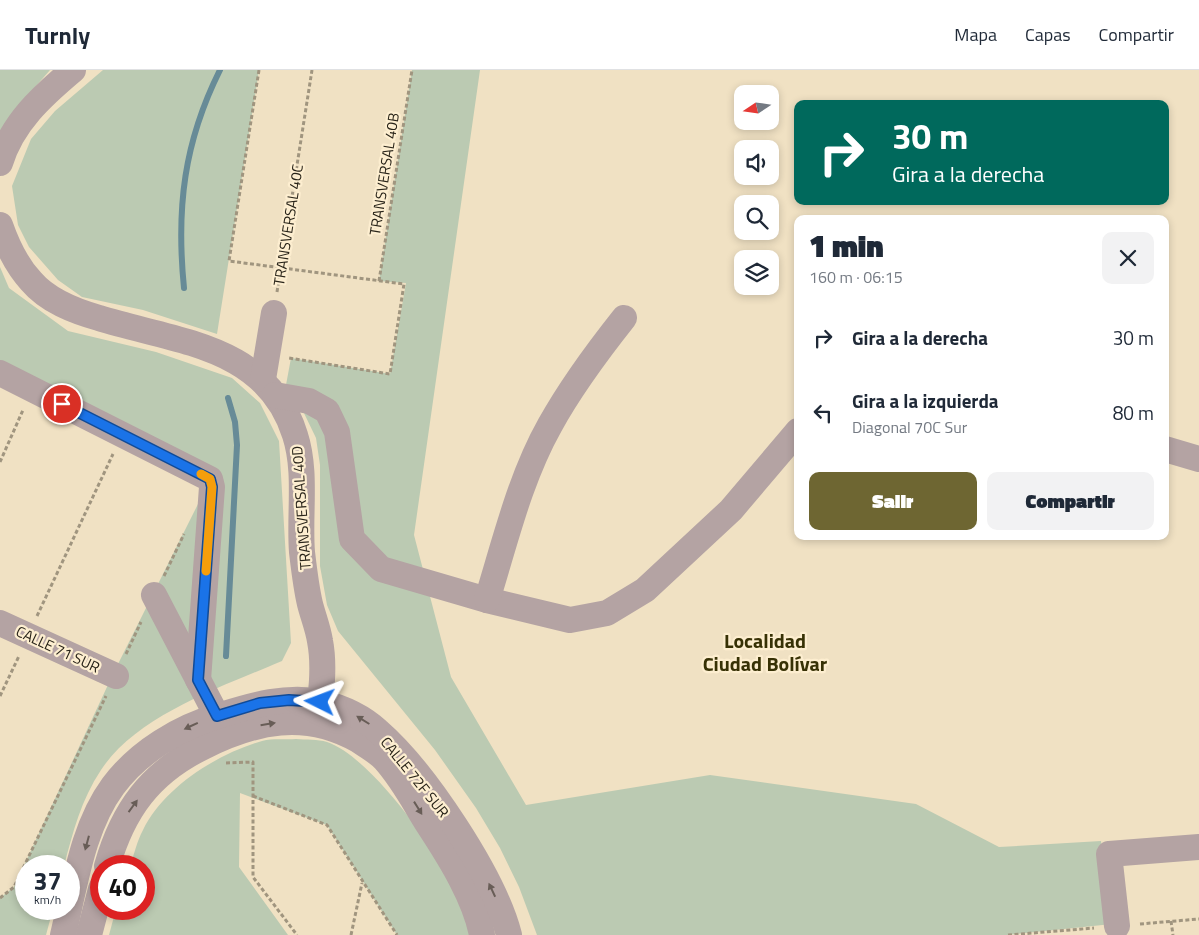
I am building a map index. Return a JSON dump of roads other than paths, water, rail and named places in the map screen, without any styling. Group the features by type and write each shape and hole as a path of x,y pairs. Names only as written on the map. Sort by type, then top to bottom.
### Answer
{"street":[{"path":"0,163 17,126 38,100 73,70"},
{"name":"TRANSVERSAL 40D","path":"0,225 8,248 30,280 56,301 91,316 216,351 236,360 269,387 290,420 296,437 301,469 304,573 322,657 319,713"},
{"path":"274,313 267,354 269,387 309,401 327,411 337,432 352,539 382,569 487,600 570,620 607,613 645,590 731,510 794,436"},
{"path":"487,600 520,493 549,426 593,357 624,318"},
{"path":"0,373 210,479 212,487 198,680"},
{"path":"1169,450 1199,459"},
{"path":"154,595 217,716"},
{"name":"CALLE 71 SUR","path":"0,623 116,676"},
{"name":"CALLE 72F SUR","path":"63,935 97,810 113,785 148,750 193,724 260,703 289,700 319,713 346,734 384,759 404,786 457,872 482,935"},
{"name":"CALLE 72F SUR","path":"111,855 128,811 145,789 173,763 211,742 266,723 319,713 360,718 377,729 396,748 432,795 482,869 501,910 509,935"},
{"path":"1117,926 1109,854 1199,846"},
{"path":"89,935 93,920"}],"waterway":[{"path":"184,288 181,230 186,176 198,123 220,70"},
{"path":"226,656 237,445 235,422 228,398"}],"district":[{"name":"Localidad Ciudad Bolívar","path":"765,652"}]}
